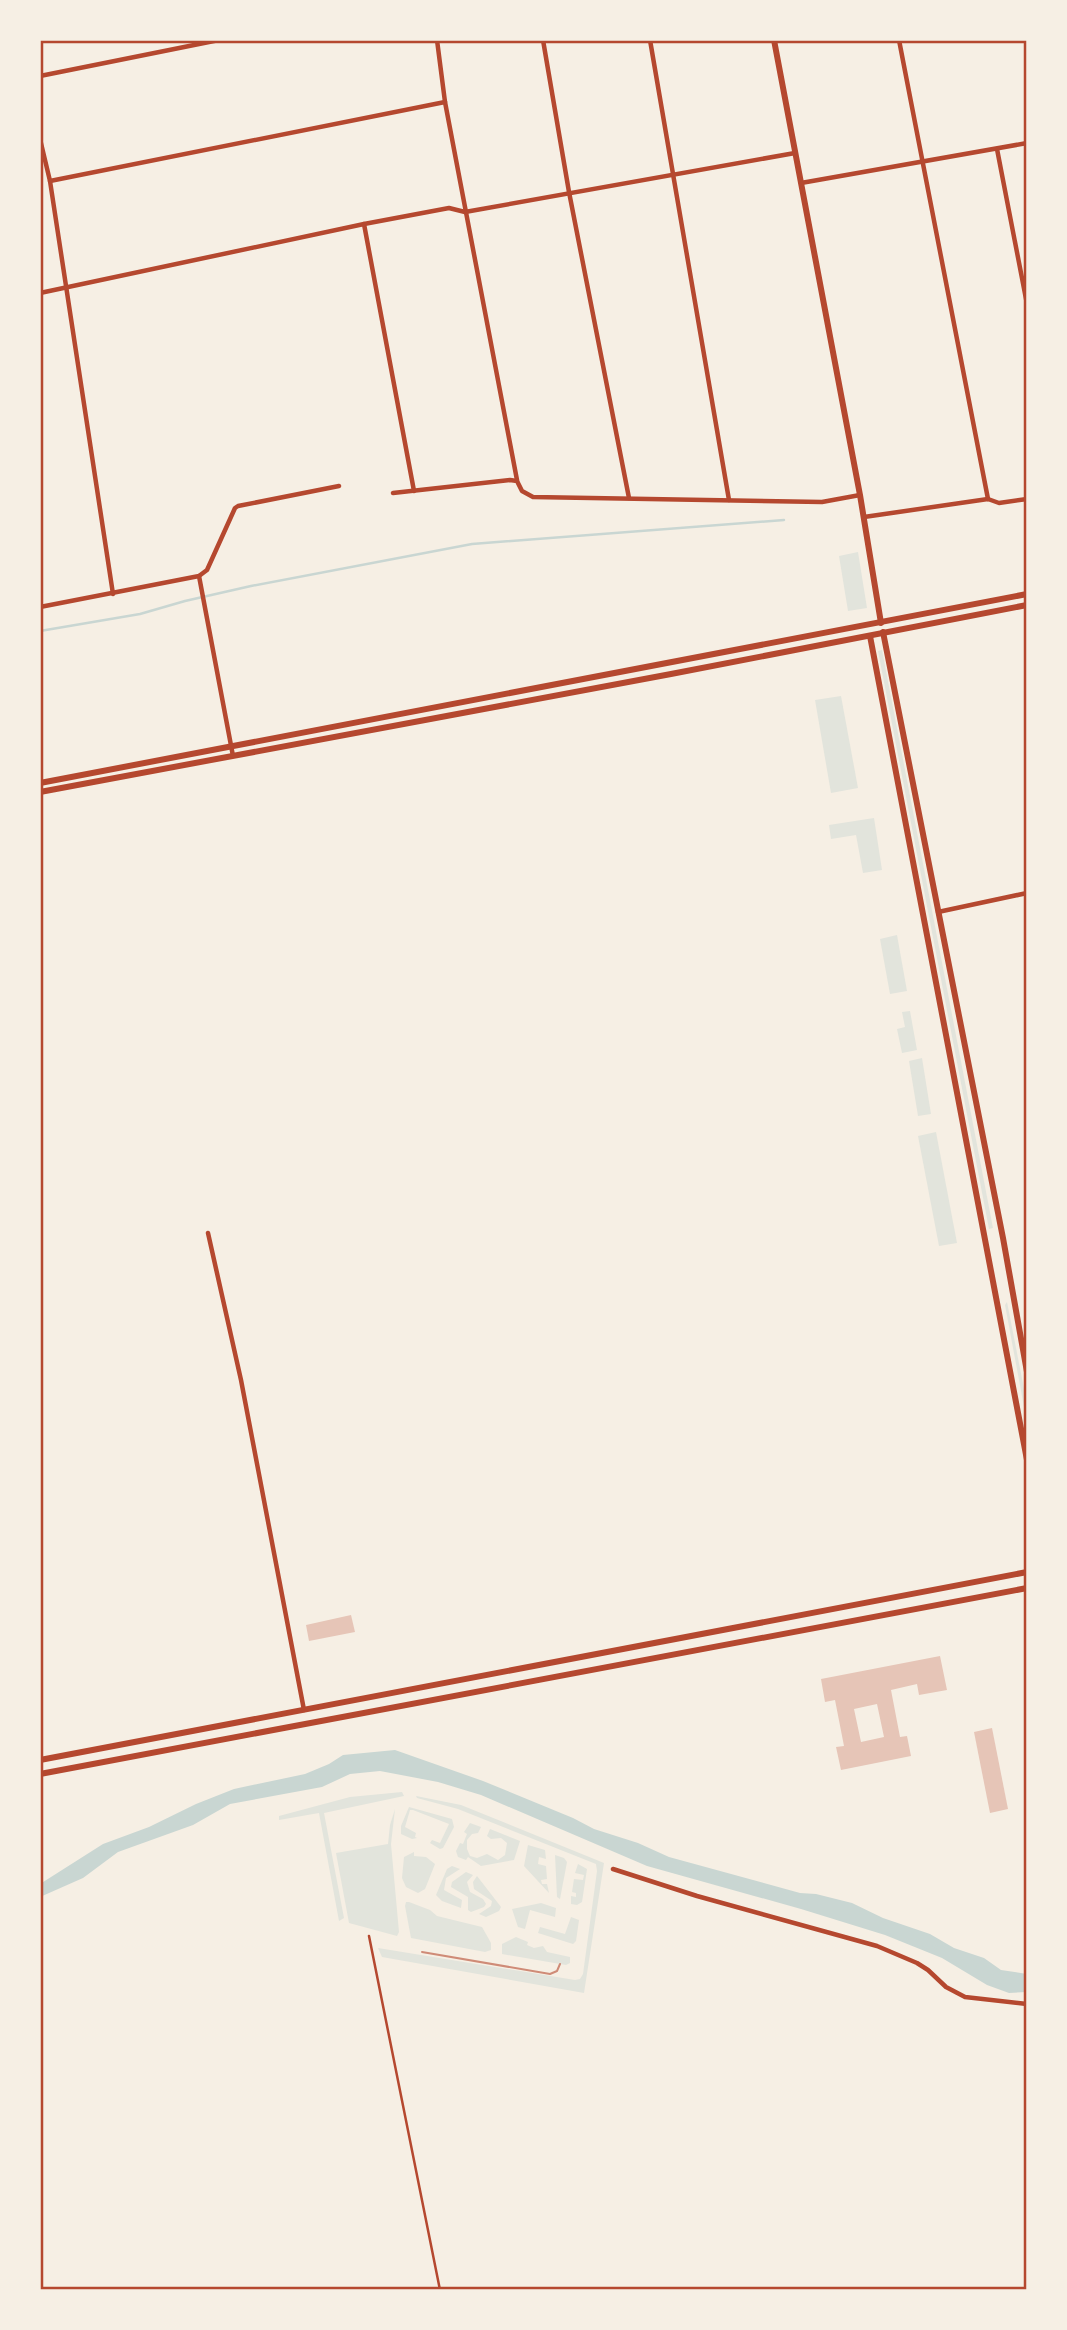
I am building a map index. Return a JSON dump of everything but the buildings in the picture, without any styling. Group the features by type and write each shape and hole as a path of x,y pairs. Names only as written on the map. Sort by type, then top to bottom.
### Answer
{"main road":[{"path":"774,40 860,495 881,623 1027,1372"},
{"path":"40,783 1027,594"},
{"path":"40,792 1026,607"},
{"path":"870,636 881,623"},
{"path":"870,636 1027,1460"},
{"path":"986,1242 1003,1238"},
{"path":"40,1760 1027,1572"},
{"path":"40,1774 1027,1588"},
{"path":"770,1621 773,1636"},
{"path":"348,1701 351,1716"}],"street":[{"path":"40,76 219,40"},
{"path":"437,40 444,102 464,212 517,481 522,491 533,497 822,502 860,495"},
{"path":"543,40 569,192 629,498"},
{"path":"650,40 729,500"},
{"path":"899,40 988,499"},
{"path":"50,181 444,102"},
{"path":"40,139 50,181 113,594"},
{"path":"801,183 1027,144"},
{"path":"998,149 1027,304"},
{"path":"40,293 364,223 449,208 464,212 795,153"},
{"path":"364,223 414,491"},
{"path":"393,493 517,481"},
{"path":"40,607 199,576 207,570 235,508 338,486"},
{"path":"864,517 988,499 999,502 1027,499"},
{"path":"199,576 233,757"},
{"path":"937,912 1027,893"},
{"path":"208,1233 243,1390 304,1710"},
{"path":"613,1869 697,1896 877,1946 917,1963 946,1987 965,1997 1027,2004"}],"lane":[{"path":"369,1936 440,2290"}],"shaded area":[{"path":"858,552 867,608 848,611 839,556"},
{"path":"882,650 993,1228 989,1229 878,651"},
{"path":"841,696 858,788 831,793 815,700"},
{"path":"874,818 882,870 863,873 856,835 831,839 829,825"},
{"path":"897,935 907,991 890,994 880,939"},
{"path":"910,1011 917,1050 902,1053 897,1029 905,1027 902,1012"},
{"path":"922,1058 931,1114 918,1116 909,1061"},
{"path":"936,1132 957,1243 939,1246 918,1136"},
{"path":"1007,1302 1027,1404 1027,1423 1005,1305"},
{"path":"395,1750 483,1781 594,1829 638,1843 669,1857 800,1893 852,1903 883,1918 930,1934 954,1948 984,1958 1001,1970 1027,1974 1027,1992 1009,1993 987,1985 942,1958 885,1935 647,1866 481,1795 438,1782 380,1771 350,1774 322,1787 230,1804 193,1825 118,1852 83,1878 40,1897 40,1884 103,1844 149,1827 196,1804 234,1789 305,1774 343,1755"},
{"path":"402,1792 404,1796 324,1813 344,1918 339,1921 319,1813 279,1820 279,1816 350,1797"},
{"path":"416,1796 461,1805 604,1863 584,1993 382,1957 378,1948 575,1980 580,1979 583,1974 596,1864 458,1809"},
{"path":"409,1807 452,1819 454,1827 443,1848 430,1843 432,1840 440,1843 449,1824 413,1810 410,1810 405,1827 416,1833 417,1838 412,1839 401,1834 401,1826"},
{"path":"395,1809 391,1844 399,1932 397,1936 349,1923 336,1853 388,1844"},
{"path":"470,1823 481,1827 478,1833 472,1834 467,1840 470,1856 477,1858 487,1854 498,1860 505,1855 507,1843 501,1838 491,1839 487,1836 490,1829 520,1841 514,1860 481,1866 468,1857 466,1860 458,1857 456,1851 460,1843 463,1844 467,1834 464,1832"},
{"path":"528,1845 545,1850 546,1859 539,1857 538,1864 546,1866 547,1879 541,1880 542,1884 547,1884 549,1893 524,1866"},
{"path":"414,1852 414,1856 426,1857 435,1864 425,1889 418,1893 406,1887 402,1878 404,1857"},
{"path":"555,1855 567,1862 560,1899 557,1897"},
{"path":"578,1864 587,1869 582,1902 577,1905 571,1904 571,1896 576,1897 576,1893 572,1892 574,1879 583,1880 584,1875 575,1873"},
{"path":"452,1866 460,1869 446,1878 444,1890 462,1900 461,1908 442,1901 436,1895 447,1869"},
{"path":"466,1872 473,1875 467,1882 470,1892 483,1899 486,1904 471,1912 468,1910 468,1897 451,1887 452,1882"},
{"path":"477,1876 501,1907 499,1911 486,1917 479,1914 491,1906 492,1901 474,1889 473,1882"},
{"path":"406,1902 430,1910 437,1916 482,1927 491,1943 491,1950 485,1952 411,1938 405,1906"},
{"path":"541,1903 556,1908 555,1917 530,1910 525,1929 518,1927 512,1909"},
{"path":"571,1917 579,1920 576,1941 573,1944 538,1933 540,1927 565,1934"},
{"path":"516,1937 534,1948 543,1946 547,1952 570,1957 570,1963 566,1965 502,1954 502,1944"}],"waterway":[{"path":"40,631 140,614 251,586 472,544 784,520"}],"tram line":[{"path":"422,1952 550,1974 557,1971 560,1964"}]}
